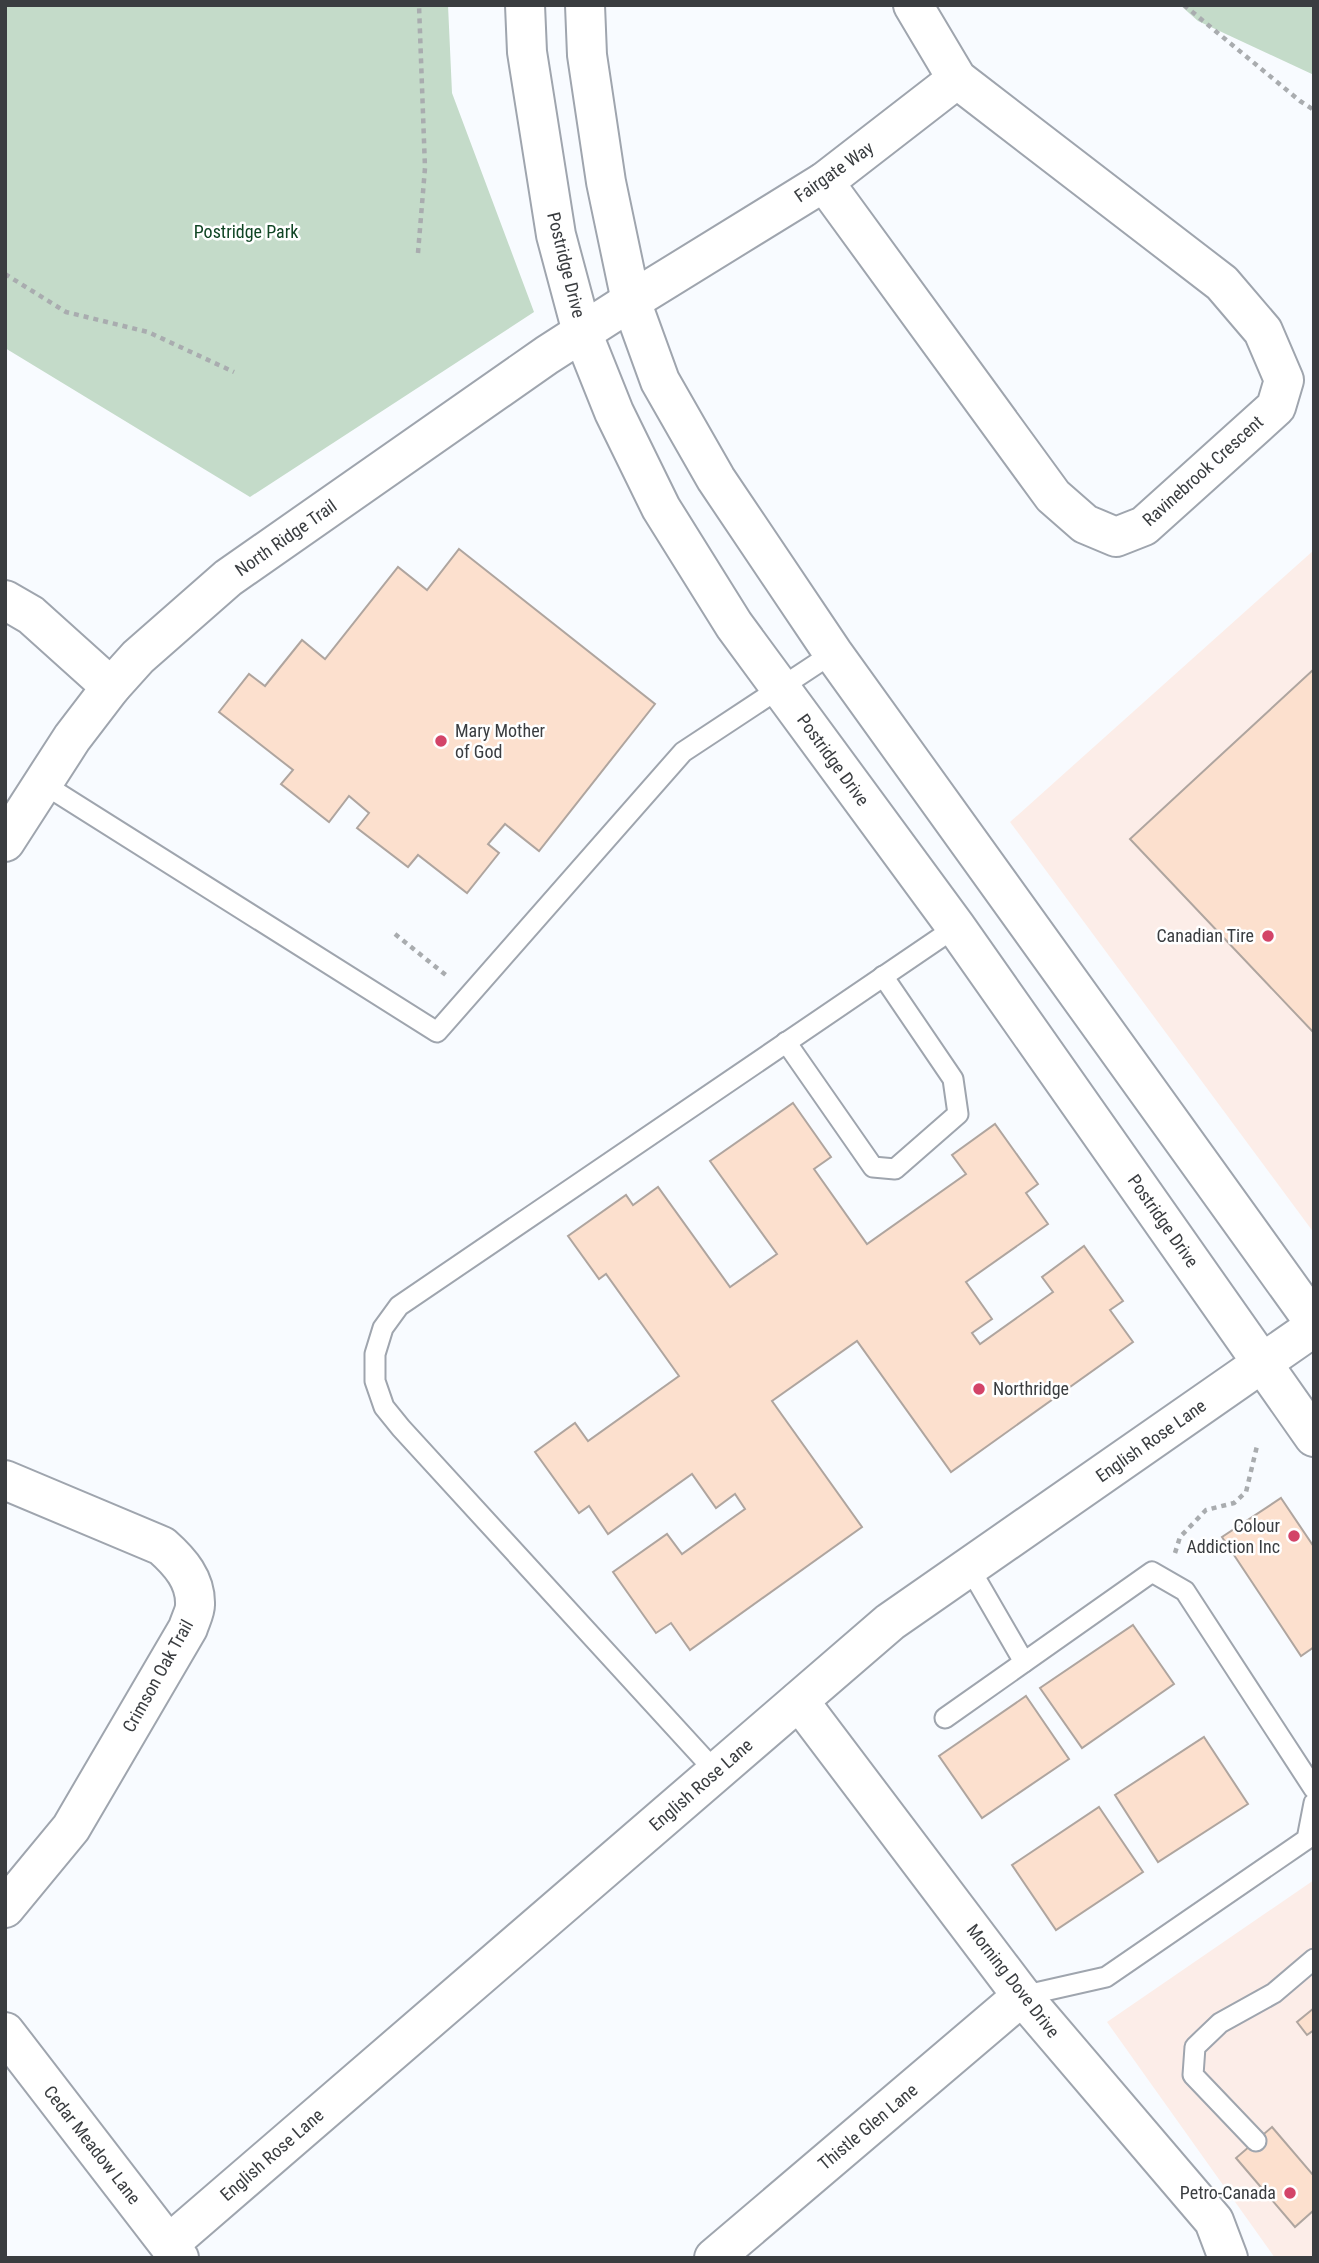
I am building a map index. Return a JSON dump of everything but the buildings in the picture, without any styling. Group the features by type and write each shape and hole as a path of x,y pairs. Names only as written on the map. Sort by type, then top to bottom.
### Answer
{"street":[{"name":"Postridge Drive","path":"525,5 527,52 556,235 582,332 614,412 661,508 734,625 956,927 1314,1437"},
{"path":"585,5 587,55 606,182 631,301 660,381 704,457 833,653 1314,1324"},
{"path":"913,5 957,79"},
{"name":"Fairgate Way","path":"631,301 824,182 957,79"},
{"name":"Ravinebrook Crescent","path":"824,182 1053,496 1085,524 1116,537 1144,526 1276,407 1284,380 1263,331 1222,283 957,79"},
{"name":"North Ridge Trail","path":"5,842 72,738 111,687 138,657 228,578 582,332 631,301"},
{"path":"5,600 31,615 111,687"},
{"name":"English Rose Lane","path":"174,2251 716,1772 890,1622 1314,1324"},
{"name":"Crimson Oak Trail","path":"5,1480 162,1546 180,1562 191,1582 195,1606 188,1628 71,1828 5,1908"},
{"name":"Morning Dove Drive","path":"799,1700 1022,1996 1214,2221 1227,2258"},
{"name":"Thistle Glen Lane","path":"714,2258 1022,1996"},
{"name":"Cedar Meadow Lane","path":"5,2032 174,2251"}],"lane":[{"path":"42,783 437,1032 683,751 833,653"},
{"path":"716,1772 401,1428 384,1407 375,1381 375,1354 383,1328 399,1306 956,927"},
{"path":"786,1042 873,1167 895,1169 958,1114 953,1079 883,976"},
{"path":"969,1567 1024,1662"},
{"path":"944,1718 1152,1572 1185,1591 1314,1789"},
{"path":"1022,1996 1106,1977 1307,1839 1314,1803"},
{"path":"1256,2141 1193,2075 1195,2047 1220,2023 1274,1993 1314,1959"}],"path":[{"path":"418,253 425,168 419,5"},
{"path":"1184,5 1314,110"},
{"path":"5,274 66,312 148,332 234,372"},
{"path":"395,934 470,995"},
{"path":"1166,1580 1180,1537 1206,1510 1234,1503 1246,1492 1256,1446"}],"shaded area":[{"path":"1314,550 1314,1233 1010,822"},
{"path":"1314,1880 1314,2258 1275,2258 1107,2022"}],"green space":[{"name":"Postridge Park","path":"5,5 448,5 452,93 534,312 250,497 5,348"},
{"path":"1180,5 1314,5 1314,75 1198,21"}],"place":[{"name":"Mary Mother of God","path":"441,741"},
{"name":"Canadian Tire","path":"1268,936"},
{"name":"Northridge","path":"979,1389"},
{"name":"Colour Addiction Inc","path":"1294,1536"},
{"name":"Petro-Canada","path":"1290,2193"}]}
